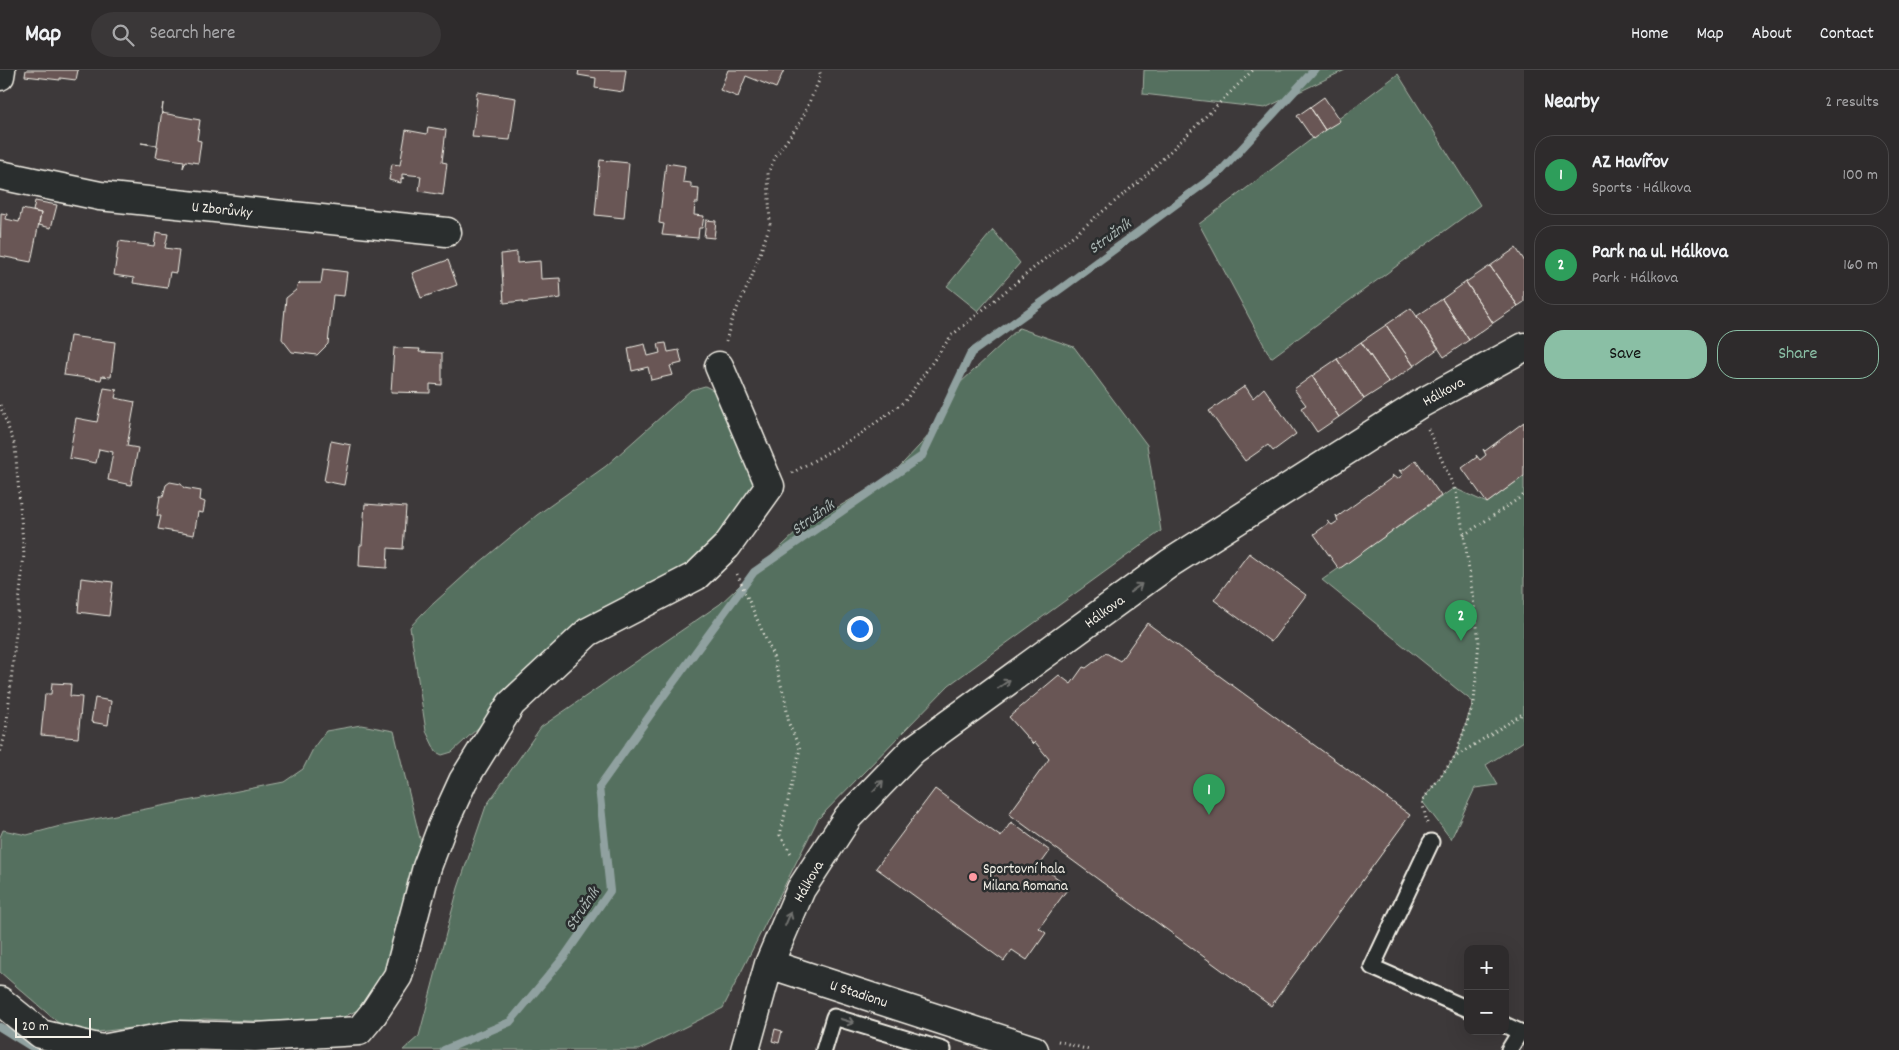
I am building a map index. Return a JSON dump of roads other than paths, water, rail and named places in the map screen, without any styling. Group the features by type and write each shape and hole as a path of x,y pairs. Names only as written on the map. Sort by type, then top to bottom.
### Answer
{"street":[{"path":"0,76 1,70"},
{"name":"U Zborůvky","path":"0,175 100,196 446,232"},
{"name":"Hálkova","path":"769,964 800,890 848,817 913,750 1170,564 1418,405 1524,347"},
{"path":"0,1001 41,1034 102,1049 176,1035 255,1037 359,1031 373,1014 398,976 427,868 442,827 464,781 511,704 588,632 696,576 727,546 770,486 719,366"},
{"path":"744,1050 769,964"},
{"name":"U Stadionu","path":"769,964 1034,1050"}],"lane":[{"path":"1431,842 1372,967 1464,1007"},
{"path":"824,1050 834,1017 943,1050"},
{"path":"1509,1027 1520,1032 1509,1050"}],"waterway":[{"name":"Stružník","path":"444,1050 510,1022 564,957 610,891 599,787 754,572 922,456 971,353 1221,171 1314,70"},
{"path":"0,1027 40,1050"}],"place":[{"name":"Park na ul. Hálkova","path":"1461,641"},
{"name":"AZ Havířov","path":"1209,815"},
{"name":"Sportovní hala Milana Romana","path":"973,877"}]}
